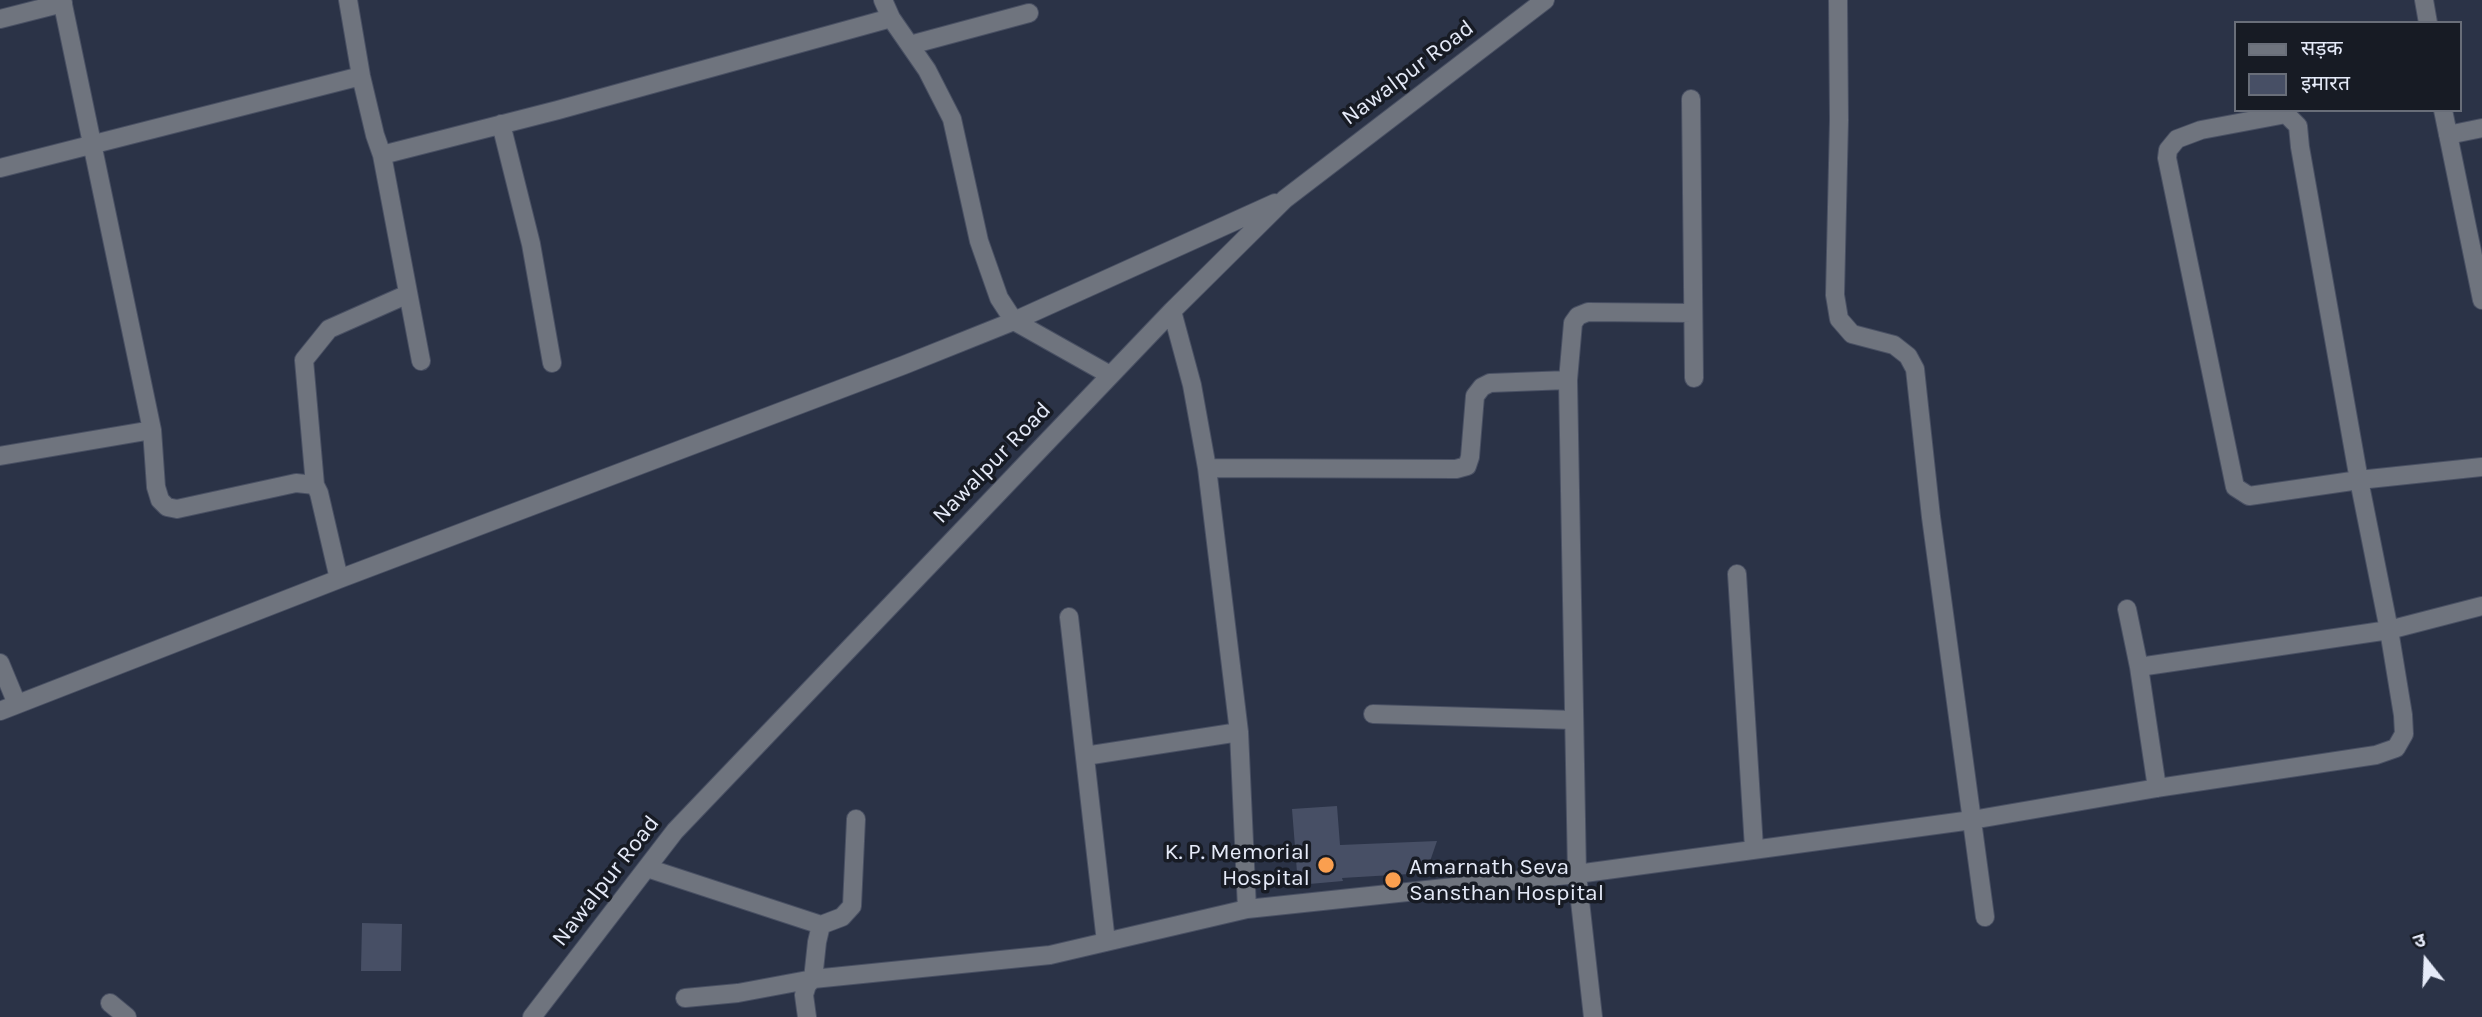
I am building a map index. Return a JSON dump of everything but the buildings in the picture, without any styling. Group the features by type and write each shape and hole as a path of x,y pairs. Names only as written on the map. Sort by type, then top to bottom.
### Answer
{"street":[{"path":"348,0 362,76 382,155 421,361"},
{"path":"883,0 891,18 941,95 952,119 979,241 989,276 999,298 1014,321 1110,375"},
{"name":"Nawalpur Road","path":"532,1017 675,831 1172,311 1285,199 1545,0"},
{"path":"1838,0 1839,120 1835,295 1839,319 1852,334 1894,345 1908,356 1915,369 1931,517 1985,917"},
{"path":"2424,0 2428,21"},
{"path":"0,19 62,1 152,430 156,487 160,500 167,507 177,509 296,483 315,485"},
{"path":"910,45 1029,13"},
{"path":"382,155 891,18"},
{"path":"0,168 362,76"},
{"path":"1691,99 1694,378"},
{"path":"2443,112 2482,300"},
{"path":"685,998 738,993 813,979 1049,955 1247,909 1577,874 1972,820 2157,788 2376,755 2396,748 2404,734 2389,629 2359,480 2298,126 2286,114 2201,130 2177,139 2168,150 2167,158 2235,487 2249,496 2359,480 2482,467"},
{"path":"501,124 531,244 552,363"},
{"path":"2448,135 2482,128"},
{"path":"0,711 1014,321 1285,199"},
{"path":"339,579 315,485 304,360 329,329 408,294"},
{"path":"1172,311 1192,385 1207,468 1240,732 1247,909"},
{"path":"1593,1017 1577,874 1568,380 1573,323 1578,316 1588,313 1693,313"},
{"path":"1207,468 1456,469 1467,466 1470,457 1475,396 1482,387 1490,383 1568,380"},
{"path":"0,456 152,430"},
{"path":"1737,574 1754,848"},
{"path":"2139,667 2389,629 2482,606"},
{"path":"2127,609 2139,667 2157,788"},
{"path":"1069,617 1106,942"},
{"path":"0,663 17,704"},
{"path":"1373,714 1574,720"},
{"path":"1085,756 1240,732"},
{"path":"647,868 821,925 842,917 852,906 856,819"},
{"path":"807,1017 803,995 813,979 821,925"},
{"path":"110,1003 127,1017"}],"place":[{"name":"K. P. Memorial Hospital","path":"1326,865"},
{"name":"Amarnath Seva Sansthan Hospital","path":"1393,880"}]}
